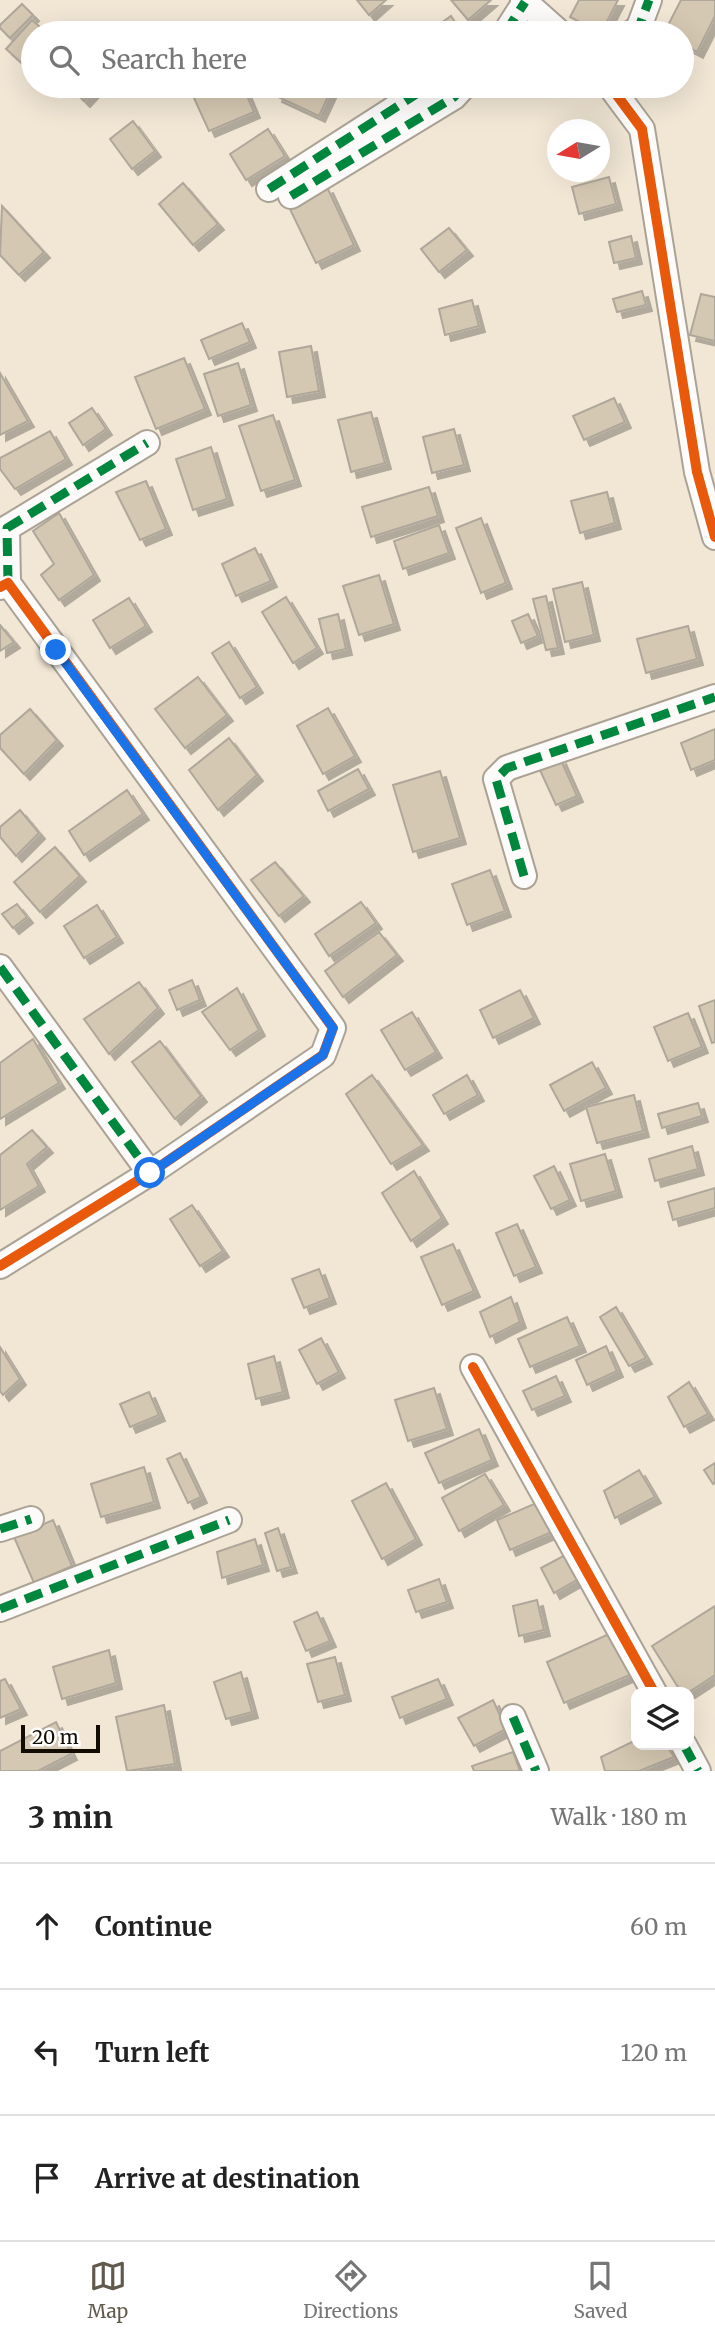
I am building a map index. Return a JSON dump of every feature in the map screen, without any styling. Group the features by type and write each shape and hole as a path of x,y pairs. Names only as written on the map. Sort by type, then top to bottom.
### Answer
{"street":[{"path":"641,21 649,0"},
{"path":"512,21 524,1 546,21"},
{"path":"412,98 280,192 452,98"},
{"path":"619,98 642,129 697,472 715,537"},
{"path":"0,1266 150,1173 323,1055 333,1028 4,585 7,528 147,443"},
{"path":"523,876 496,779 507,768 715,697"},
{"path":"0,967 150,1173"},
{"path":"473,1367 651,1687"},
{"path":"0,1530 31,1519"},
{"path":"0,1609 229,1520"},
{"path":"513,1717 536,1771"},
{"path":"687,1750 698,1771"}],"building":[{"path":"357,0 386,0 369,15"},
{"path":"451,0 491,0 468,20"},
{"path":"579,0 618,0 607,21 578,21 570,17"},
{"path":"681,0 715,0 715,16 697,52 694,50 694,21 670,21"},
{"path":"22,4 33,15 27,21 21,21 21,27 10,38 0,25"},
{"path":"21,32 21,62 6,49"},
{"path":"194,98 248,98 254,112 209,131"},
{"path":"280,98 327,98 319,116"},
{"path":"133,121 155,151 132,169 110,139"},
{"path":"268,129 285,156 246,180 230,154"},
{"path":"610,181 616,204 579,214 572,187"},
{"path":"183,183 218,224 193,245 159,204"},
{"path":"327,187 354,245 316,263 288,205"},
{"path":"2,206 44,252 19,275 0,255"},
{"path":"449,228 467,250 439,272 421,249"},
{"path":"631,236 636,258 614,263 609,242"},
{"path":"642,291 646,305 617,312 613,299"},
{"path":"701,294 715,297 715,341 690,335"},
{"path":"472,300 479,326 445,335 439,309"},
{"path":"242,323 250,342 209,359 201,340"},
{"path":"311,346 319,391 287,397 279,352"},
{"path":"184,358 205,409 156,429 135,377"},
{"path":"238,363 251,405 218,416 204,374"},
{"path":"0,373 28,421 0,435"},
{"path":"614,398 625,422 584,440 573,416"},
{"path":"92,408 106,429 83,445 69,423"},
{"path":"371,412 385,463 351,472 338,420"},
{"path":"273,415 295,480 261,491 239,426"},
{"path":"454,429 464,465 432,473 423,437"},
{"path":"50,431 66,459 15,489 0,469 0,458"},
{"path":"211,447 227,499 193,510 176,459"},
{"path":"146,481 166,529 140,540 116,492"},
{"path":"429,487 438,516 371,537 362,507"},
{"path":"607,492 615,523 580,533 571,501"},
{"path":"59,513 94,575 59,600 41,575 54,564 33,531"},
{"path":"481,518 506,583 481,593 456,528"},
{"path":"439,525 449,553 403,569 394,541"},
{"path":"255,548 271,581 236,596 222,564"},
{"path":"379,575 394,624 359,635 343,586"},
{"path":"582,582 594,635 565,642 553,589"},
{"path":"546,596 558,648 546,650 533,599"},
{"path":"286,597 317,648 293,663 262,612"},
{"path":"129,598 146,626 110,648 93,620"},
{"path":"338,614 346,649 327,653 319,619"},
{"path":"528,614 538,636 521,643 512,621"},
{"path":"0,625 14,642 0,651"},
{"path":"688,626 697,659 646,673 637,639"},
{"path":"229,642 257,687 240,698 212,653"},
{"path":"198,677 227,715 185,748 155,709"},
{"path":"328,708 355,756 323,774 297,726"},
{"path":"30,709 57,740 24,774 0,748 0,735"},
{"path":"715,729 715,760 691,770 681,743"},
{"path":"229,738 257,775 218,810 189,770"},
{"path":"560,758 577,796 556,805 539,768"},
{"path":"358,769 369,789 328,811 318,791"},
{"path":"440,771 460,838 413,852 393,785"},
{"path":"127,790 143,814 84,855 69,831"},
{"path":"20,810 39,833 16,856 0,837 0,827"},
{"path":"55,847 80,876 40,912 14,882"},
{"path":"275,862 304,896 279,916 251,880"},
{"path":"490,870 505,911 467,925 452,884"},
{"path":"361,902 376,923 329,956 315,934"},
{"path":"17,904 27,917 13,928 2,914"},
{"path":"97,905 117,937 84,958 64,926"},
{"path":"379,932 397,955 343,997 325,971"},
{"path":"192,980 200,1000 177,1010 169,990"},
{"path":"139,982 158,1008 109,1054 84,1019"},
{"path":"237,988 259,1030 230,1050 202,1012"},
{"path":"520,990 534,1018 493,1038 480,1010"},
{"path":"715,1000 715,1042 712,1043 699,1006"},
{"path":"412,1012 436,1052 405,1070 381,1030"},
{"path":"688,1013 702,1047 668,1061 654,1027"},
{"path":"33,1039 59,1083 0,1119 0,1063"},
{"path":"160,1041 201,1096 175,1119 132,1062"},
{"path":"592,1062 606,1088 564,1111 550,1085"},
{"path":"372,1075 423,1145 391,1164 346,1094"},
{"path":"467,1075 478,1095 444,1114 433,1095"},
{"path":"634,1095 643,1131 597,1143 586,1107"},
{"path":"698,1103 702,1116 662,1128 658,1114"},
{"path":"32,1130 47,1147 27,1164 39,1186 0,1210 0,1155"},
{"path":"692,1146 698,1169 655,1181 649,1159"},
{"path":"605,1154 616,1191 581,1201 570,1164"},
{"path":"554,1166 570,1200 551,1209 534,1176"},
{"path":"414,1171 442,1218 411,1241 382,1193"},
{"path":"715,1188 715,1208 673,1220 668,1202"},
{"path":"192,1205 223,1251 200,1266 170,1219"},
{"path":"517,1224 536,1267 514,1276 496,1233"},
{"path":"453,1244 474,1291 442,1305 421,1257"},
{"path":"319,1269 330,1298 304,1308 292,1279"},
{"path":"511,1297 520,1322 490,1337 480,1312"},
{"path":"616,1307 646,1358 629,1366 600,1317"},
{"path":"567,1317 580,1346 530,1367 518,1339"},
{"path":"321,1338 339,1372 317,1384 299,1350"},
{"path":"606,1346 617,1371 587,1385 576,1360"},
{"path":"0,1347 20,1379 3,1395 0,1391"},
{"path":"274,1356 283,1392 256,1399 248,1364"},
{"path":"556,1376 565,1396 532,1410 523,1391"},
{"path":"689,1382 708,1414 684,1427 668,1397"},
{"path":"434,1388 447,1429 408,1441 395,1400"},
{"path":"149,1392 159,1415 130,1427 120,1404"},
{"path":"479,1429 492,1460 439,1483 425,1453"},
{"path":"180,1453 201,1497 188,1503 167,1459"},
{"path":"715,1463 715,1482 713,1484 704,1470"},
{"path":"144,1467 154,1502 101,1517 91,1484"},
{"path":"639,1470 655,1497 615,1518 604,1491"},
{"path":"485,1474 504,1505 459,1531 442,1498"},
{"path":"386,1483 416,1539 382,1559 352,1501"},
{"path":"541,1501 554,1531 510,1550 497,1520"},
{"path":"53,1520 72,1566 34,1583 14,1537"},
{"path":"278,1528 291,1567 277,1571 265,1533"},
{"path":"255,1539 263,1565 222,1578 217,1552"},
{"path":"567,1554 580,1578 554,1593 541,1568"},
{"path":"439,1579 447,1602 416,1612 408,1590"},
{"path":"537,1600 544,1630 519,1636 513,1606"},
{"path":"715,1606 715,1675 694,1689 678,1687 652,1646"},
{"path":"317,1612 330,1641 306,1651 294,1622"},
{"path":"609,1634 632,1674 564,1703 547,1662"},
{"path":"109,1650 116,1683 62,1699 53,1667"},
{"path":"335,1657 345,1695 318,1702 307,1664"},
{"path":"241,1672 252,1712 226,1719 214,1682"},
{"path":"5,1679 21,1709 0,1718 0,1681"},
{"path":"438,1679 447,1699 400,1718 392,1697"},
{"path":"493,1700 506,1729 474,1746 458,1718"},
{"path":"164,1705 175,1764 127,1771 116,1717"},
{"path":"56,1722 71,1754 38,1771 0,1771 0,1751"},
{"path":"631,1742 631,1750 669,1750 674,1757 639,1771 605,1771 601,1757"},
{"path":"513,1752 520,1771 474,1771 472,1766"}],"marked path":[{"path":"641,21 649,0"},
{"path":"513,21 525,2"},
{"path":"269,189 410,98"},
{"path":"291,196 452,98"},
{"path":"8,583 7,528 147,443"},
{"path":"524,876 496,779 507,768 715,697"},
{"path":"0,967 150,1173"},
{"path":"0,1529 31,1519"},
{"path":"0,1609 229,1520"},
{"path":"513,1717 536,1771"},
{"path":"687,1750 698,1771"}],"cycle path":[{"path":"619,98 642,129 697,472 715,537"},
{"path":"0,587 8,583 333,1028 323,1055 150,1173 0,1266"},
{"path":"473,1367 651,1687"}],"route":[{"path":"56,650 333,1028 323,1055 150,1173"}]}
